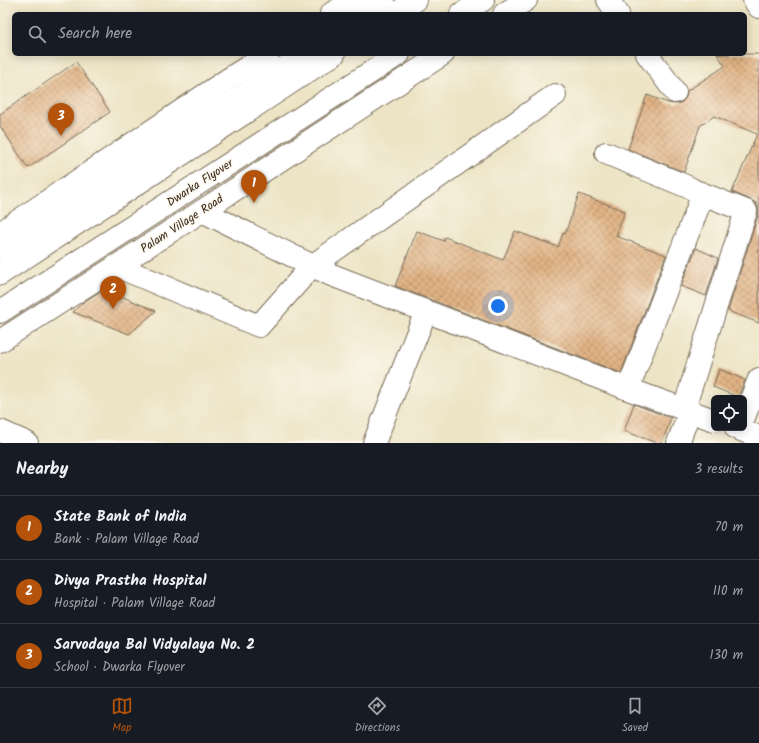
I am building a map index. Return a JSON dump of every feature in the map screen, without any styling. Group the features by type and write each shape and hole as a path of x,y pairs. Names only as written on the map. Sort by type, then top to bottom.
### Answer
{"street":[{"path":"335,12 354,0"},
{"path":"366,12 383,0"},
{"path":"398,12 416,0"},
{"path":"464,12 483,0"},
{"path":"507,12 526,0"},
{"path":"608,0 617,12"},
{"path":"754,0 759,7"},
{"path":"0,233 265,56"},
{"path":"0,250 247,93 301,56"},
{"path":"0,274 331,56"},
{"name":"Dwarka Flyover","path":"0,312 396,56"},
{"name":"Palam Village Road","path":"0,341 440,56"},
{"path":"649,56 675,92"},
{"path":"116,266 259,326 312,266 555,95"},
{"path":"606,153 746,211 678,443"},
{"path":"628,389 700,203 701,198 698,192"},
{"path":"202,211 328,274 628,389 711,419"},
{"path":"374,443 426,311"},
{"path":"747,415 759,378"},
{"path":"0,431 27,443"}],"building":[{"path":"747,54 759,54 759,323 728,311 758,215 756,203 732,192 757,134 714,116 700,126 684,172 628,149 647,95 668,103 676,104 682,102 686,97 687,91 725,66 718,56 747,56"},
{"path":"76,62 110,112 28,168 0,126 0,114"},
{"path":"579,194 625,211 616,236 666,255 621,373 395,286 417,231 444,241 445,237 503,260 515,231 558,247 563,233 565,234"},
{"path":"696,248 718,258 706,296 681,286"},
{"path":"104,289 156,311 129,334 73,312 82,303"},
{"path":"719,369 745,380 739,395 733,395 713,387"},
{"path":"634,404 671,418 662,443 657,443 624,431"}],"place":[{"name":"Sarvodaya Bal Vidyalaya No. 2","path":"61,136"},
{"name":"State Bank of India","path":"254,203"},
{"name":"Divya Prastha Hospital","path":"113,309"}]}
